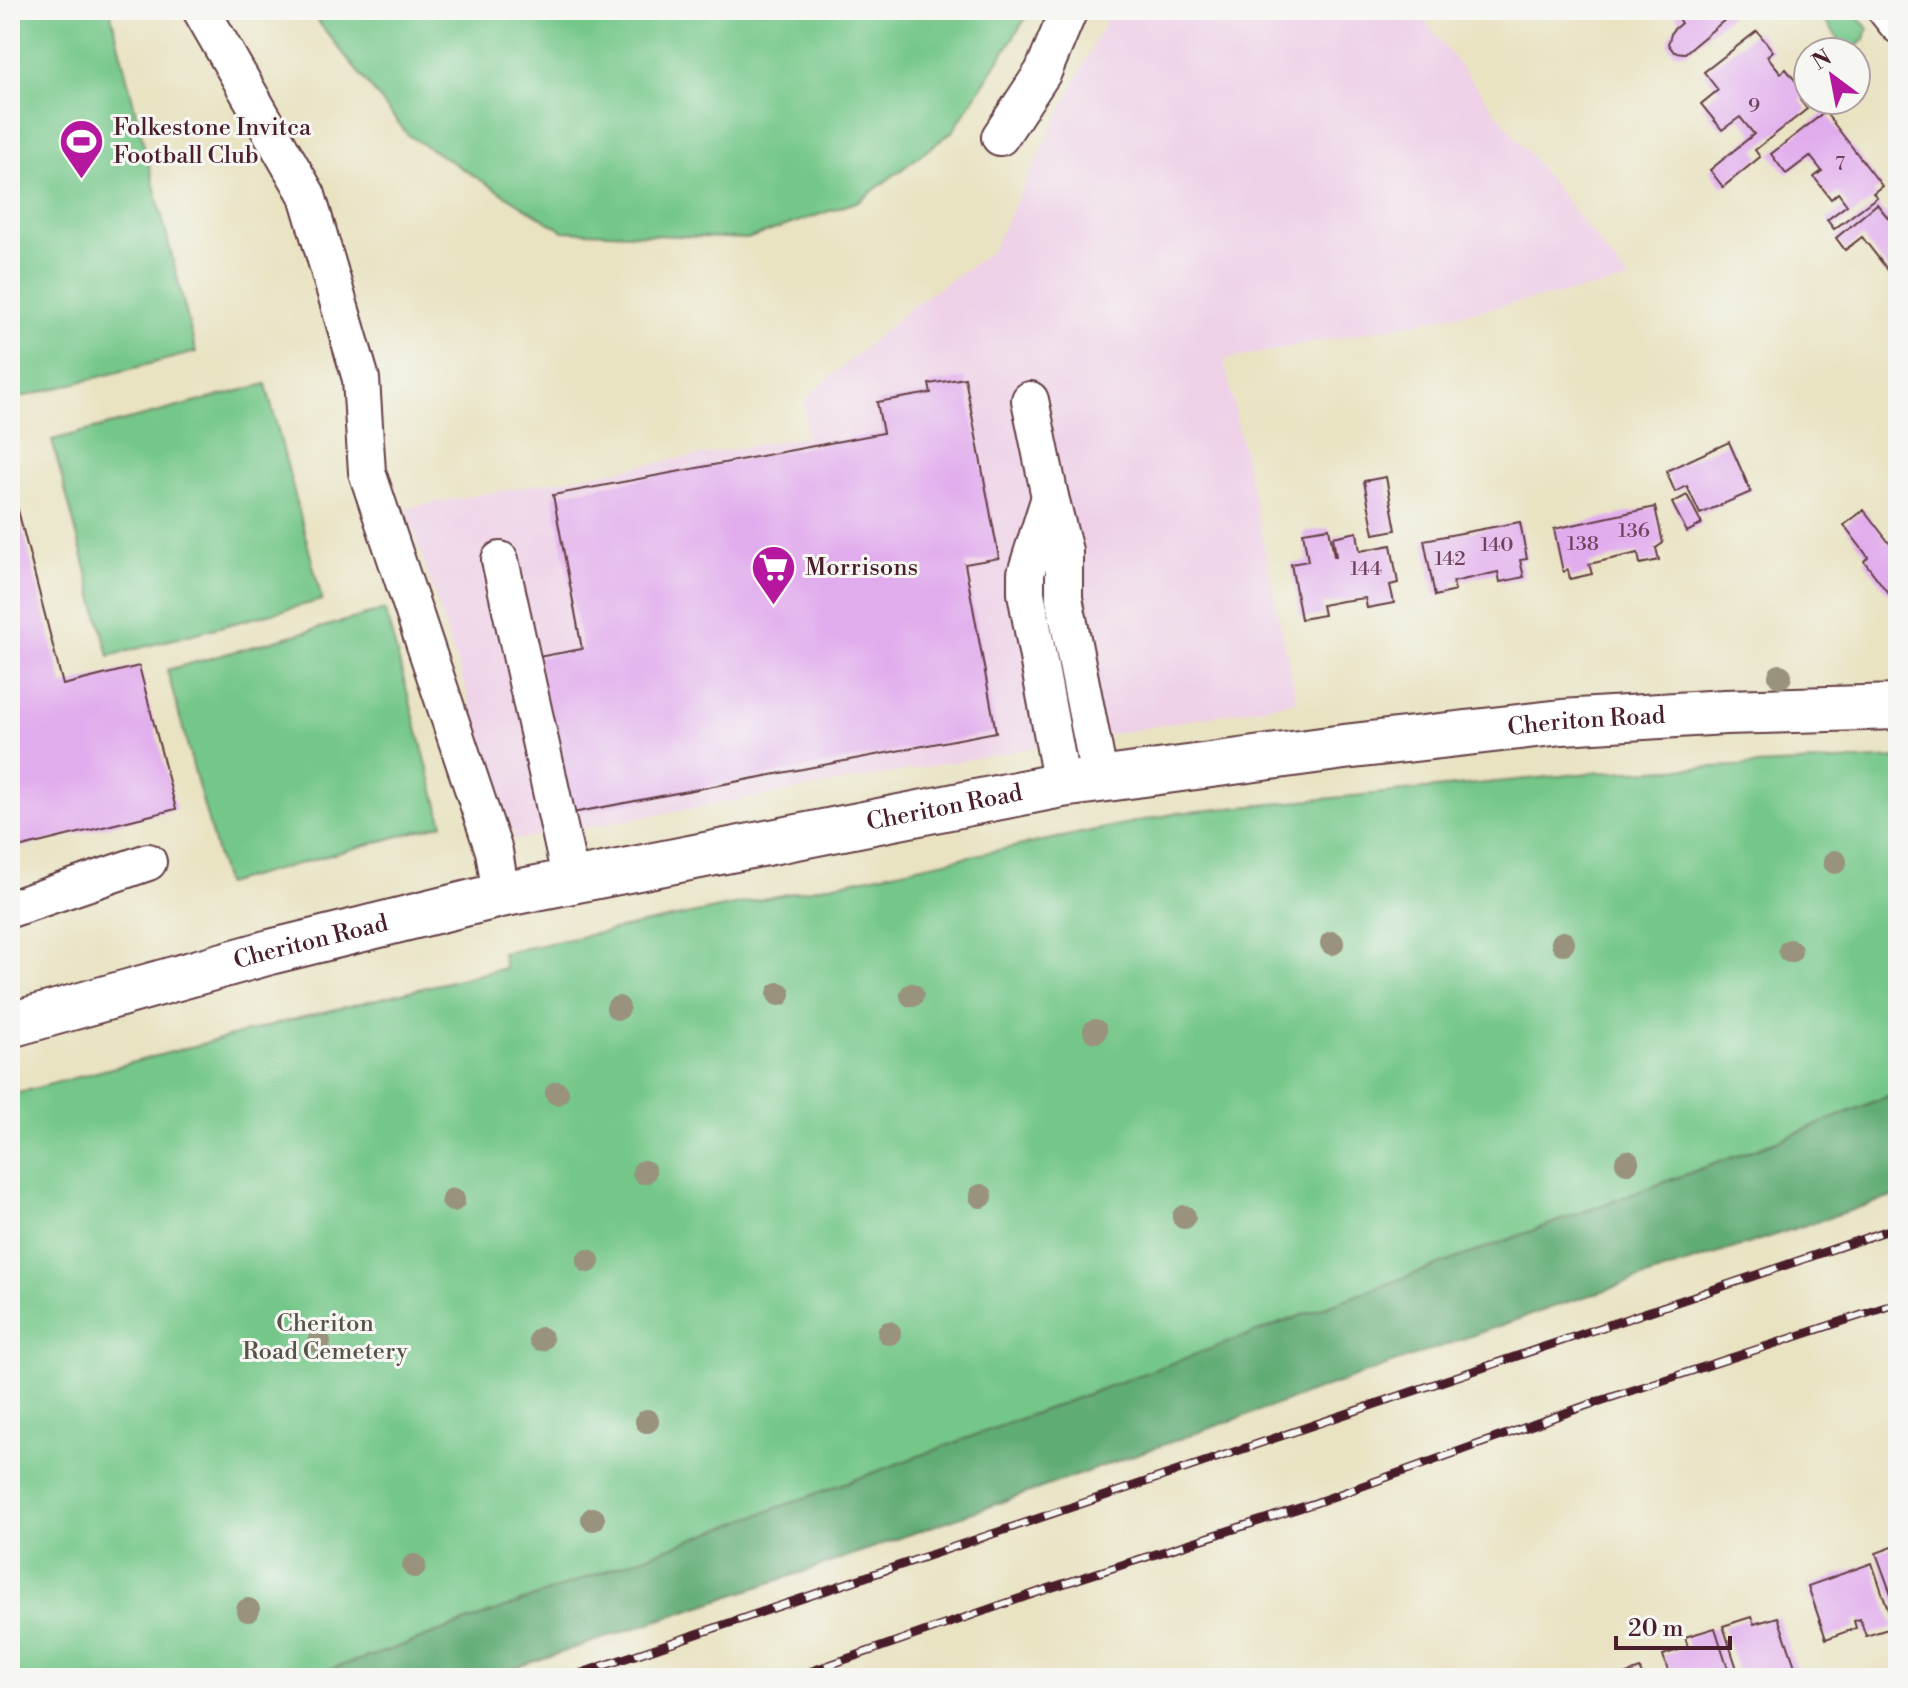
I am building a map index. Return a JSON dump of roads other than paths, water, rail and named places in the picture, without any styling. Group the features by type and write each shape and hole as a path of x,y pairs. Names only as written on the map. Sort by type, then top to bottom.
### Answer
{"main road":[{"name":"Cheriton Road","path":"10,1025 255,956 501,895 1081,782 1562,722 1725,712 1898,707"}],"street":[{"path":"201,10 307,195 361,379 367,472 494,851 501,895"},
{"path":"1000,137 1043,72 1069,10"},
{"path":"1886,10 1898,25"},
{"path":"1030,400 1050,497 1026,573 1026,593 1081,782"},
{"path":"500,560 571,881"},
{"path":"10,909 148,862"}],"railway":[{"path":"567,1678 1898,1227"},
{"path":"792,1678 1050,1588 1315,1503 1585,1406 1898,1303"}],"place":[{"name":"Folkestone Invitca Football Club","path":"82,181"},
{"name":"Morrisons","path":"774,607"}],"park label":[{"name":"Cheriton Road Cemetery","path":"325,1338"}]}
